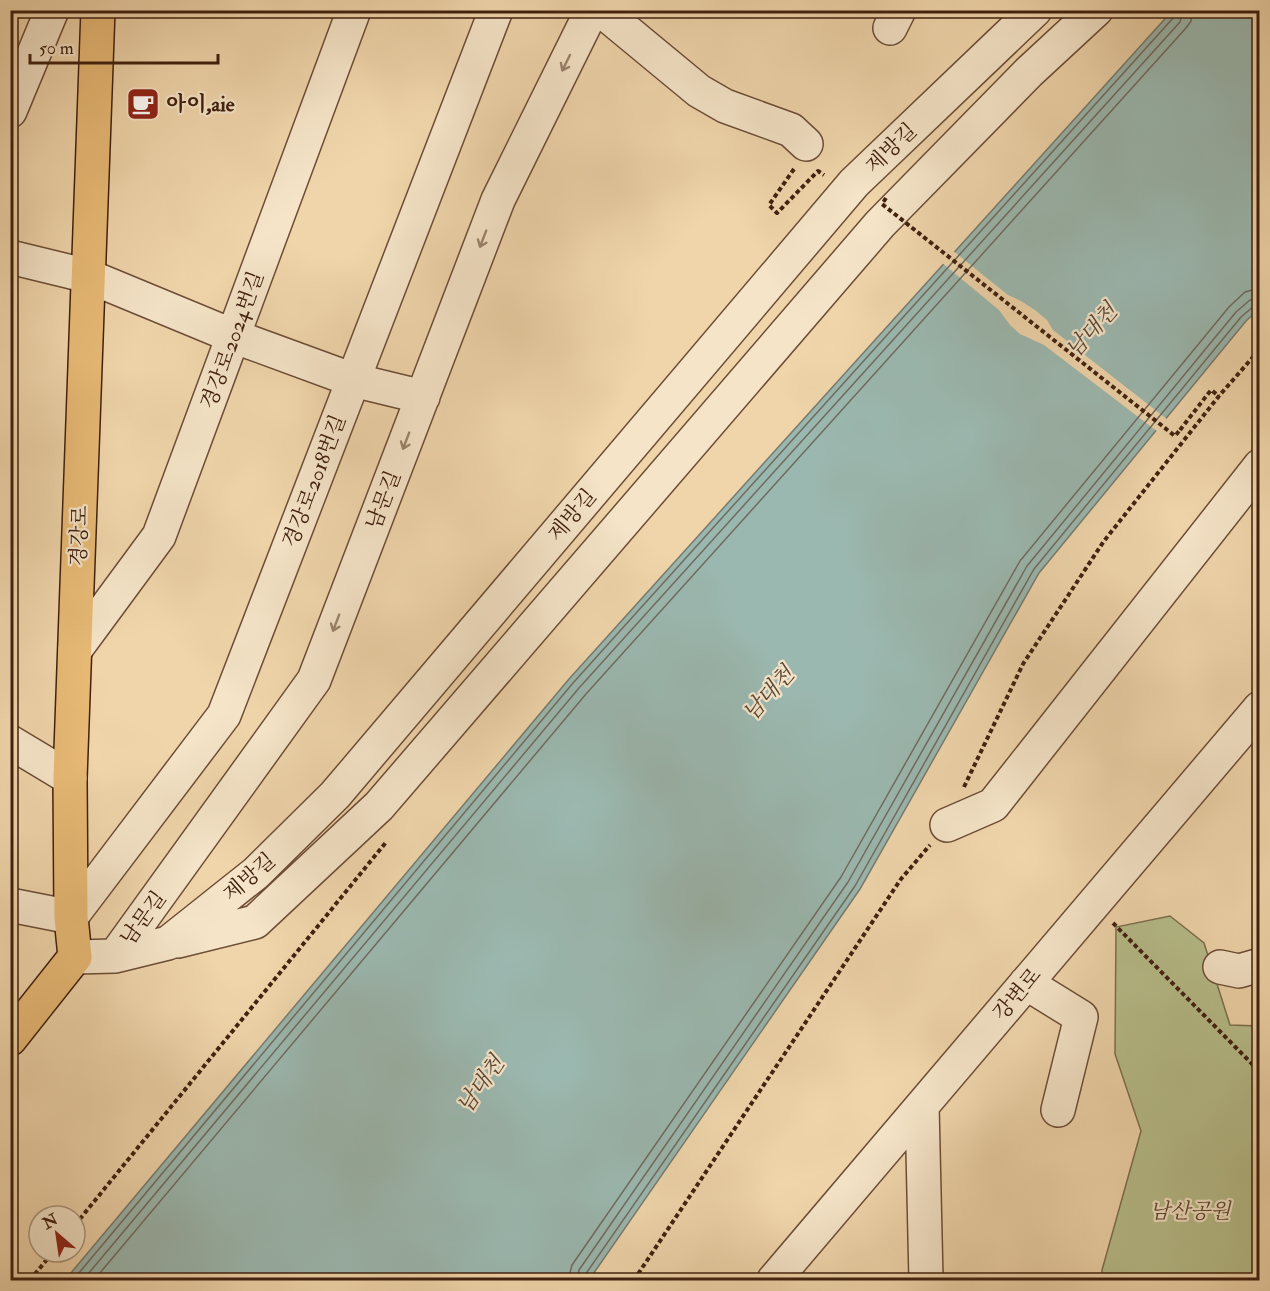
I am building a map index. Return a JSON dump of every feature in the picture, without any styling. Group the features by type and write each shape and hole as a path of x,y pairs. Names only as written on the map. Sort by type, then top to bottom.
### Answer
{"main road":[{"name":"경강로","path":"75,957 71,917 70,778 98,10"},
{"path":"10,1039 75,957"}],"street":[{"path":"10,111 52,10"},
{"name":"경강로2024번길","path":"75,650 159,536 354,10"},
{"name":"경강로2018번길","path":"71,917 224,715 496,10"},
{"name":"남문길","path":"116,956 314,680 498,200 592,10"},
{"path":"601,10 699,91 725,106 791,130 806,144"},
{"name":"제방길","path":"75,957 116,956 168,943 256,873 334,795 854,183 1035,10"},
{"path":"168,943 255,922 379,806 880,224 1029,72 1096,10"},
{"path":"10,257 88,276 233,336 353,380 423,397"},
{"path":"947,825 993,805 1260,466"},
{"name":"강변로","path":"774,1281 1260,708"},
{"path":"10,742 70,778"},
{"path":"10,905 71,917"},
{"path":"1220,967 1239,971 1260,965"},
{"path":"1026,983 1081,1017 1058,1110"},
{"path":"922,1106 926,1281"}],"path":[{"path":"806,144 805,154 769,205 777,213 818,171 827,178"},
{"path":"886,198 882,204 1175,436 1211,390 1219,396"},
{"path":"1094,903 1260,1072"},
{"path":"30,1281 43,1264"}],"green space":[{"name":"남산공원","path":"1170,916 1204,943 1230,1025 1259,1026 1259,1280 1102,1280 1102,1270 1141,1131 1115,1054 1116,927"}],"water":[{"name":"남대천","path":"1172,11 1259,11 1259,309 1246,321 1039,573 860,889 589,1280 65,1280 78,1264 87,1264 87,1254 569,679"}],"pier":[{"path":"952,250 1008,295 1035,310 1047,320 1053,330 1168,420 1158,432 1044,345 1020,334 999,310 941,262"}],"place":[{"name":"아이,aie","path":"143,104"}]}
